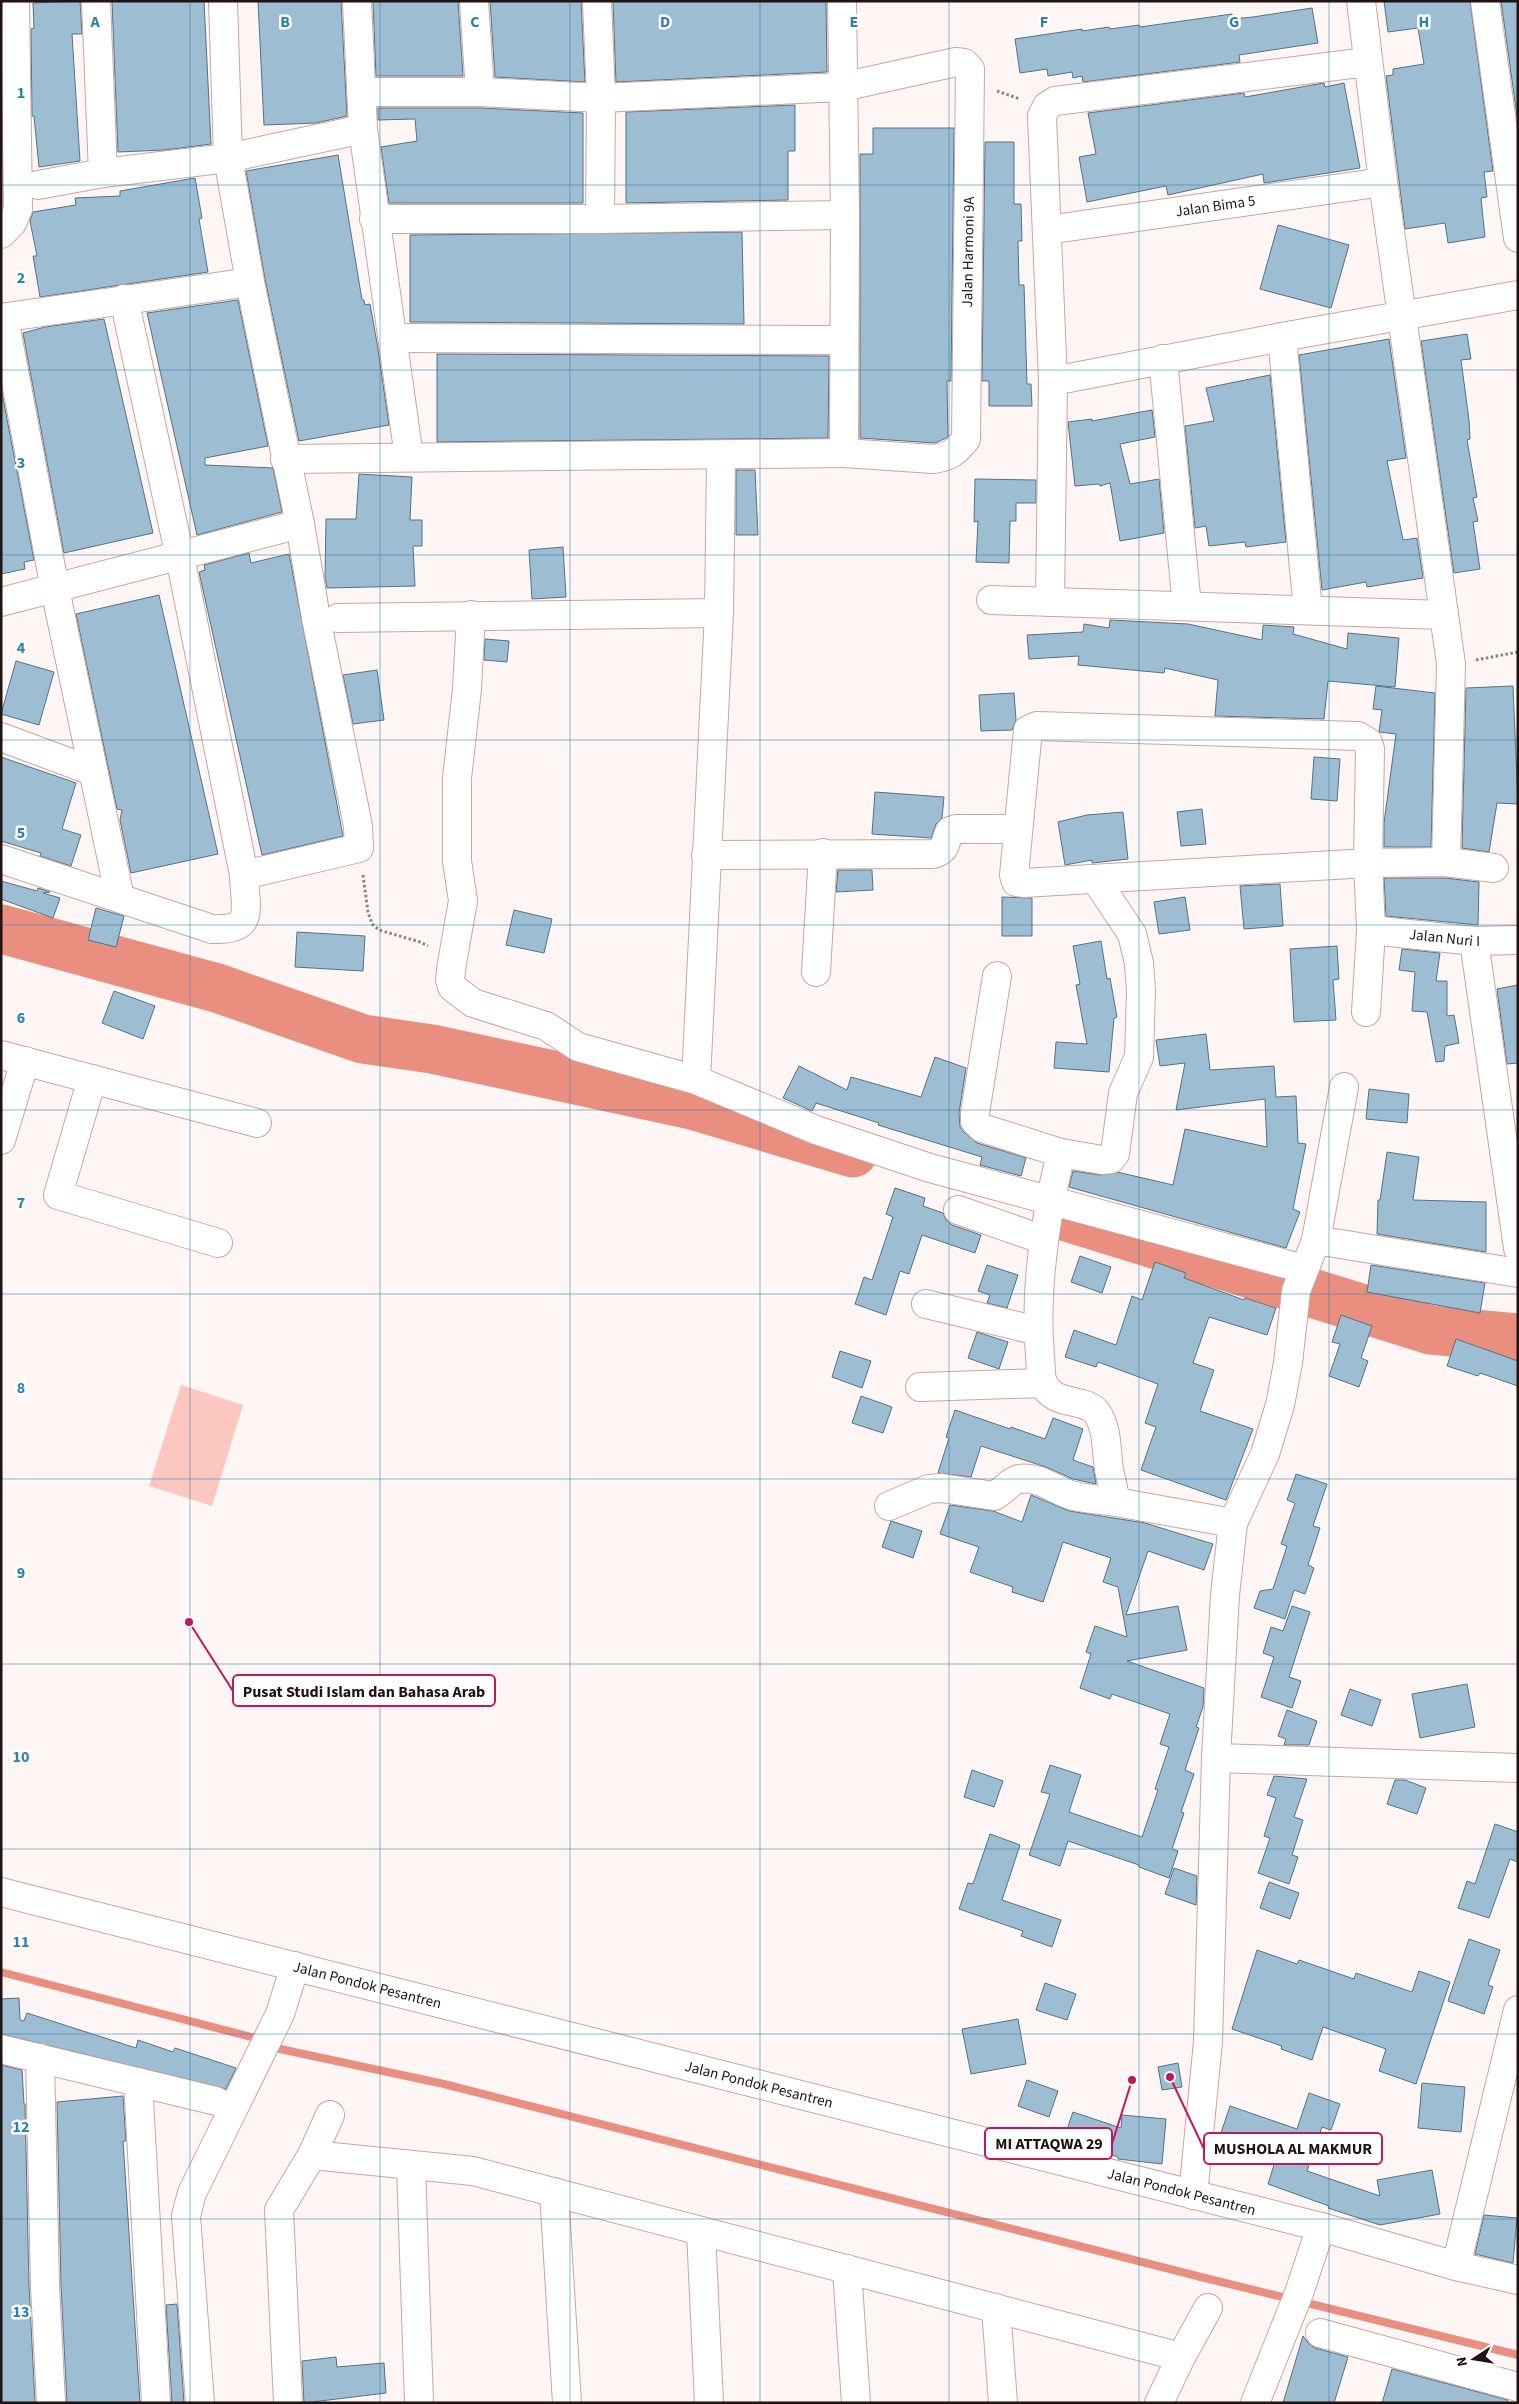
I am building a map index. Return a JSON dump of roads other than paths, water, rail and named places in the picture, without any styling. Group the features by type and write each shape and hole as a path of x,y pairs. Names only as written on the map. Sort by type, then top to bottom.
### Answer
{"street":[{"path":"1,234 12,223 18,209 10,132 8,30 15,1"},
{"path":"96,1 103,173"},
{"path":"223,1 228,158 250,282 285,459 300,524 316,618 358,826 359,848 244,875"},
{"path":"357,1 363,129 374,219 409,457"},
{"path":"474,1 480,92"},
{"path":"597,1 601,98 600,219"},
{"path":"842,1 842,87 846,215 844,453"},
{"path":"1361,1 1367,62 1401,315 1451,664 1446,862"},
{"path":"1485,1 1518,238"},
{"name":"Jalan Harmoni 9A","path":"285,459 844,453 933,459 947,457 958,449 966,438 970,69 964,63 956,62 842,87"},
{"path":"1050,602 1053,381 1042,116 1047,106 1054,101 1367,62"},
{"path":"362,92 480,92 601,98 842,87"},
{"path":"38,185 103,173 228,158 363,129"},
{"name":"Jalan Bima 5","path":"1047,230 1383,182"},
{"path":"374,219 600,219 846,215"},
{"path":"120,898 92,771 2,318 250,282"},
{"path":"1053,381 1162,359 1518,295"},
{"path":"1,859 212,930 231,930 240,926 245,918 244,875 180,557 124,299"},
{"path":"1282,337 1308,610"},
{"path":"393,338 844,340"},
{"path":"1162,359 1187,606"},
{"path":"696,1080 719,613 721,460"},
{"path":"1,602 180,557 300,524"},
{"path":"991,600 1444,615"},
{"path":"338,618 719,613"},
{"path":"470,615 467,689 457,778 457,861 462,908 450,980 454,990 473,1003 546,1026 578,1046 696,1080 816,1130 868,1148 1300,1279"},
{"path":"1366,1012 1371,930 1368,863 1370,749 1368,742 1358,736 1031,727 1026,734 1014,874 1016,882 1096,880 1368,863 1446,862 1494,868"},
{"path":"1,737 92,771"},
{"path":"706,854 933,854 941,852 946,847 950,831 956,829 1018,829"},
{"path":"816,972 823,853"},
{"path":"997,976 974,1113 975,1121 982,1128 1061,1153 1102,1160 1111,1159 1115,1154 1123,1093 1139,1057 1141,991 1139,963 1134,944 1123,918 1096,880"},
{"name":"Jalan Nuri I","path":"1371,930 1474,941 1518,940"},
{"path":"1474,941 1508,1123 1518,1248"},
{"path":"1,1140 13,1058 257,1123"},
{"path":"92,1079 58,1195 218,1243"},
{"path":"1193,2195 1208,2042 1216,1758 1225,1594 1233,1523 1265,1454 1280,1405 1300,1279 1316,1240 1344,1087"},
{"path":"1061,1153 1048,1204 1044,1237 1038,1331 1043,1383 1052,1394 1064,1401 1086,1406 1096,1412 1104,1427 1109,1469 1116,1502"},
{"path":"958,1210 1044,1237"},
{"path":"1316,1240 1518,1273"},
{"path":"926,1304 1038,1331"},
{"path":"920,1387 1043,1383"},
{"path":"890,1506 930,1489 942,1488 994,1496 1000,1493 1008,1483 1021,1479 1035,1480 1073,1496 1233,1523"},
{"path":"1216,1758 1518,1768"},
{"name":"Jalan Pondok Pesantren","path":"1,1892 1322,2228 1456,2266 1517,2277"},
{"path":"200,2403 186,2216 192,2193 280,2014 295,1966"},
{"path":"1456,2266 1518,2010"},
{"path":"1,2049 216,2101"},
{"path":"40,2058 45,2286 51,2403"},
{"path":"138,2082 156,2403"},
{"path":"288,2403 278,2210 312,2155 330,2115"},
{"path":"312,2155 473,2171 1181,2357"},
{"path":"411,2165 419,2403"},
{"path":"554,2192 567,2403"},
{"path":"1255,2403 1322,2228"},
{"path":"701,2231 709,2403"},
{"path":"847,2269 856,2403"},
{"path":"996,2308 1003,2403"},
{"path":"1159,2403 1181,2357 1208,2308"},
{"path":"1320,2333 1518,2387"}],"waterway":[{"path":"1,929 217,988 363,1039 432,1049 692,1105 853,1153"},
{"path":"1064,1216 1431,1330 1518,1338"},
{"path":"1,1972 259,2039"},
{"path":"280,2049 444,2084 1205,2278 1518,2355"}],"place":[{"name":"Pusat Studi Islam dan Bahasa Arab","path":"189,1622"},
{"name":"MUSHOLA AL MAKMUR","path":"1170,2077"},
{"name":"MI ATTAQWA 29","path":"1132,2080"}]}
